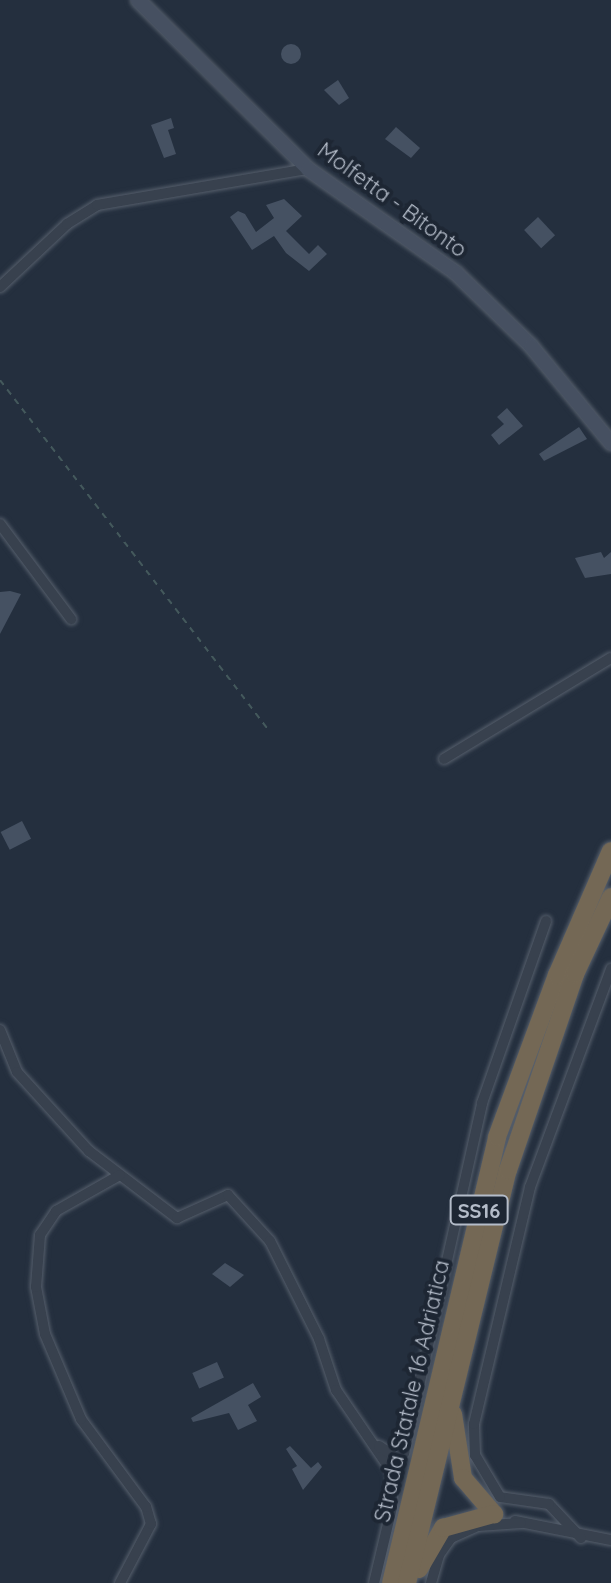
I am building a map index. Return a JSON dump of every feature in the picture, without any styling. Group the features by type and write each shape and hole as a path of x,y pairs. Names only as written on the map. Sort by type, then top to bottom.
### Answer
{"highway":[{"name":"Strada Statale 16 Adriatica","path":"391,1583 497,1137 557,975 611,851"},
{"name":"Strada Statale 16 Adriatica","path":"410,1583 452,1394 508,1170 575,974 611,897"},
{"name":"SS16","path":"452,1394 463,1478 472,1495 494,1514"},
{"name":"SS16","path":"410,1583 424,1553 443,1528 494,1514"}],"main road":[{"name":"Molfetta - Bitonto","path":"138,0 308,169 456,273 531,346 611,443"}],"street":[{"path":"0,287 67,224 97,205 308,169"},
{"path":"0,524 71,619"},
{"path":"444,759 611,658"},
{"path":"378,1446 397,1458 404,1453 482,1103 546,921"},
{"path":"581,1538 549,1504 500,1497 475,1455 474,1424 530,1187 611,969"},
{"path":"0,1030 17,1072 89,1151 177,1218 228,1195 270,1241 319,1339 336,1390 378,1446 392,1472 392,1507 374,1583"},
{"path":"120,1175 56,1211 40,1235 36,1287 45,1334 81,1419 146,1507 151,1524 120,1583"},
{"path":"494,1514 581,1538 611,1540"},
{"path":"431,1583 439,1555 451,1538 478,1526 521,1523"}],"path":[{"path":"0,380 267,728"}],"building":[{"path":"287,44 295,44 301,54 295,64 287,64 281,58 281,50"},
{"path":"338,80 349,98 339,105 324,90"},
{"path":"171,118 174,128 168,130 176,154 164,158 151,125"},
{"path":"396,127 420,148 411,158 385,139"},
{"path":"284,199 302,216 286,231 309,254 318,245 327,254 309,271 286,253 274,236 252,250 230,217 238,211 245,214 256,232 274,218 266,205"},
{"path":"538,217 555,235 541,248 524,230"},
{"path":"507,408 523,426 499,445 491,435 504,424 497,417"},
{"path":"579,427 587,439 544,461 539,454"},
{"path":"601,552 604,558 611,552 611,574 585,578 575,558"},
{"path":"0,592 21,594 0,634"},
{"path":"22,821 31,839 10,850 1,832"},
{"path":"225,1263 244,1275 230,1287 212,1274"},
{"path":"217,1362 224,1378 199,1389 192,1373"},
{"path":"253,1383 261,1397 248,1405 257,1421 238,1430 229,1413 193,1422 191,1418"},
{"path":"290,1446 311,1468 318,1462 322,1467 303,1490 292,1469 297,1466 286,1449"}]}
